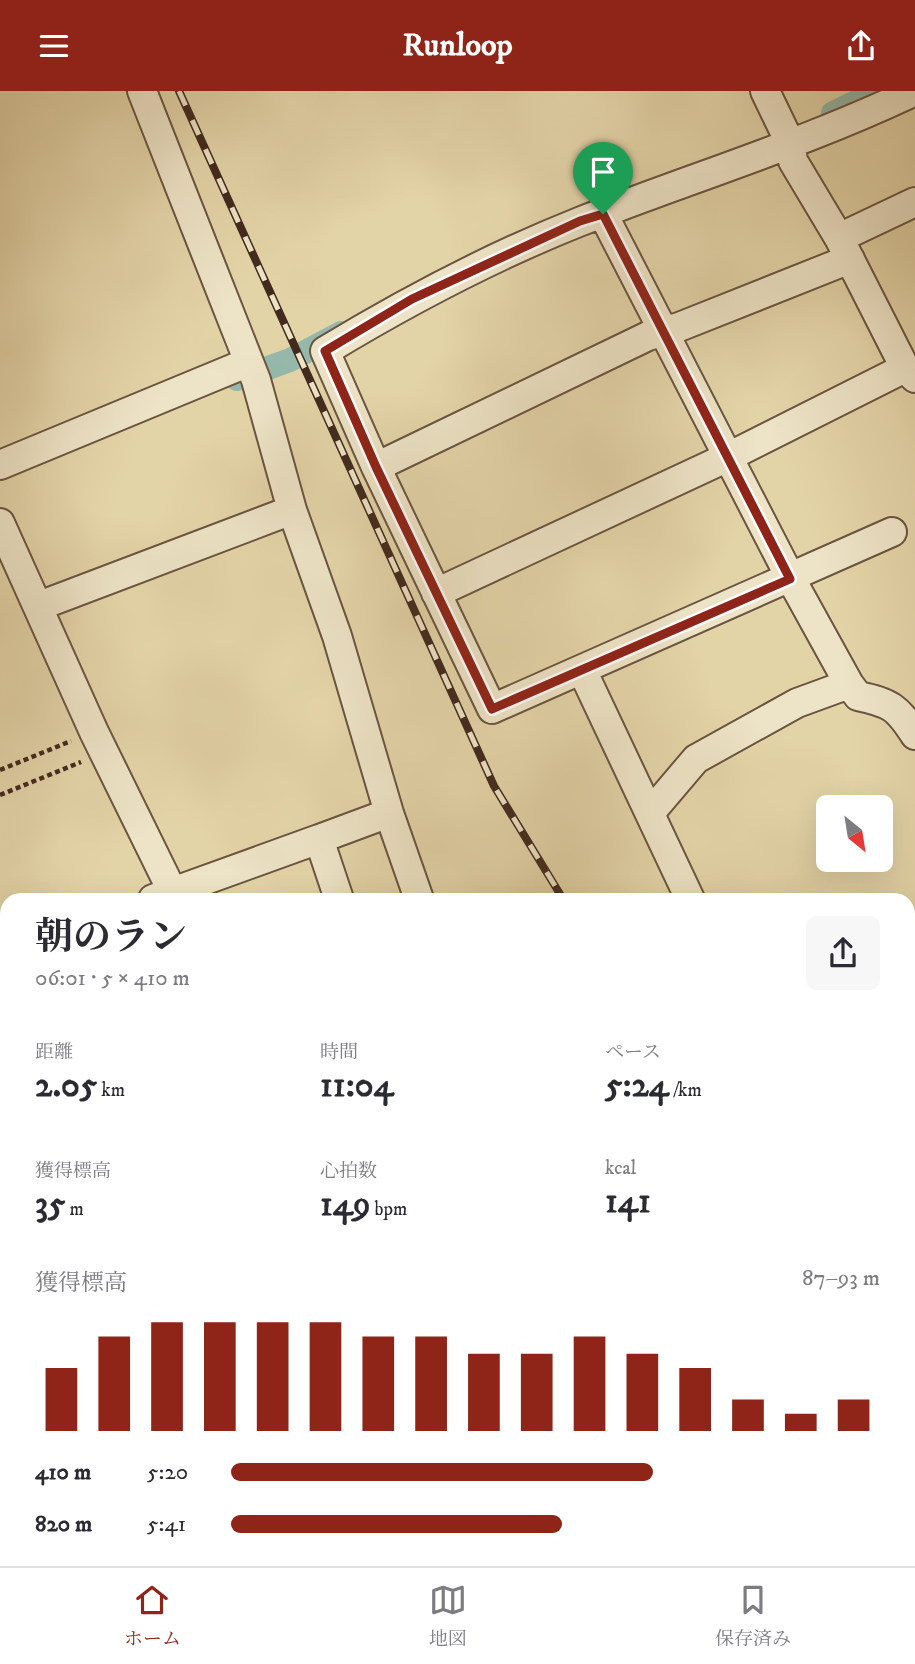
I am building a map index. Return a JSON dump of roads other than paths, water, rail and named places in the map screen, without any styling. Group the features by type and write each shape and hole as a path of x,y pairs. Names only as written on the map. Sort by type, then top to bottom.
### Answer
{"street":[{"path":"142,91 253,371 292,510 337,636 389,813 417,893"},
{"path":"436,593 912,373 793,161 791,145 765,91"},
{"path":"892,532 492,709 376,467 325,351 412,299 580,221 791,145 915,91"},
{"path":"376,467 844,249 915,202"},
{"path":"603,214 790,579 849,684 858,696 886,702 900,712 915,735"},
{"path":"0,464 253,371"},
{"path":"39,606 292,510"},
{"path":"0,523 165,893"},
{"path":"582,670 687,893"},
{"path":"651,812 696,759 797,703 849,684"},
{"path":"177,893 389,813"},
{"path":"319,839 337,893"}],"waterway":[{"path":"833,113 880,91"},
{"path":"237,379 290,360 341,333"}],"railway":[{"path":"179,91 494,786 559,893"}]}
